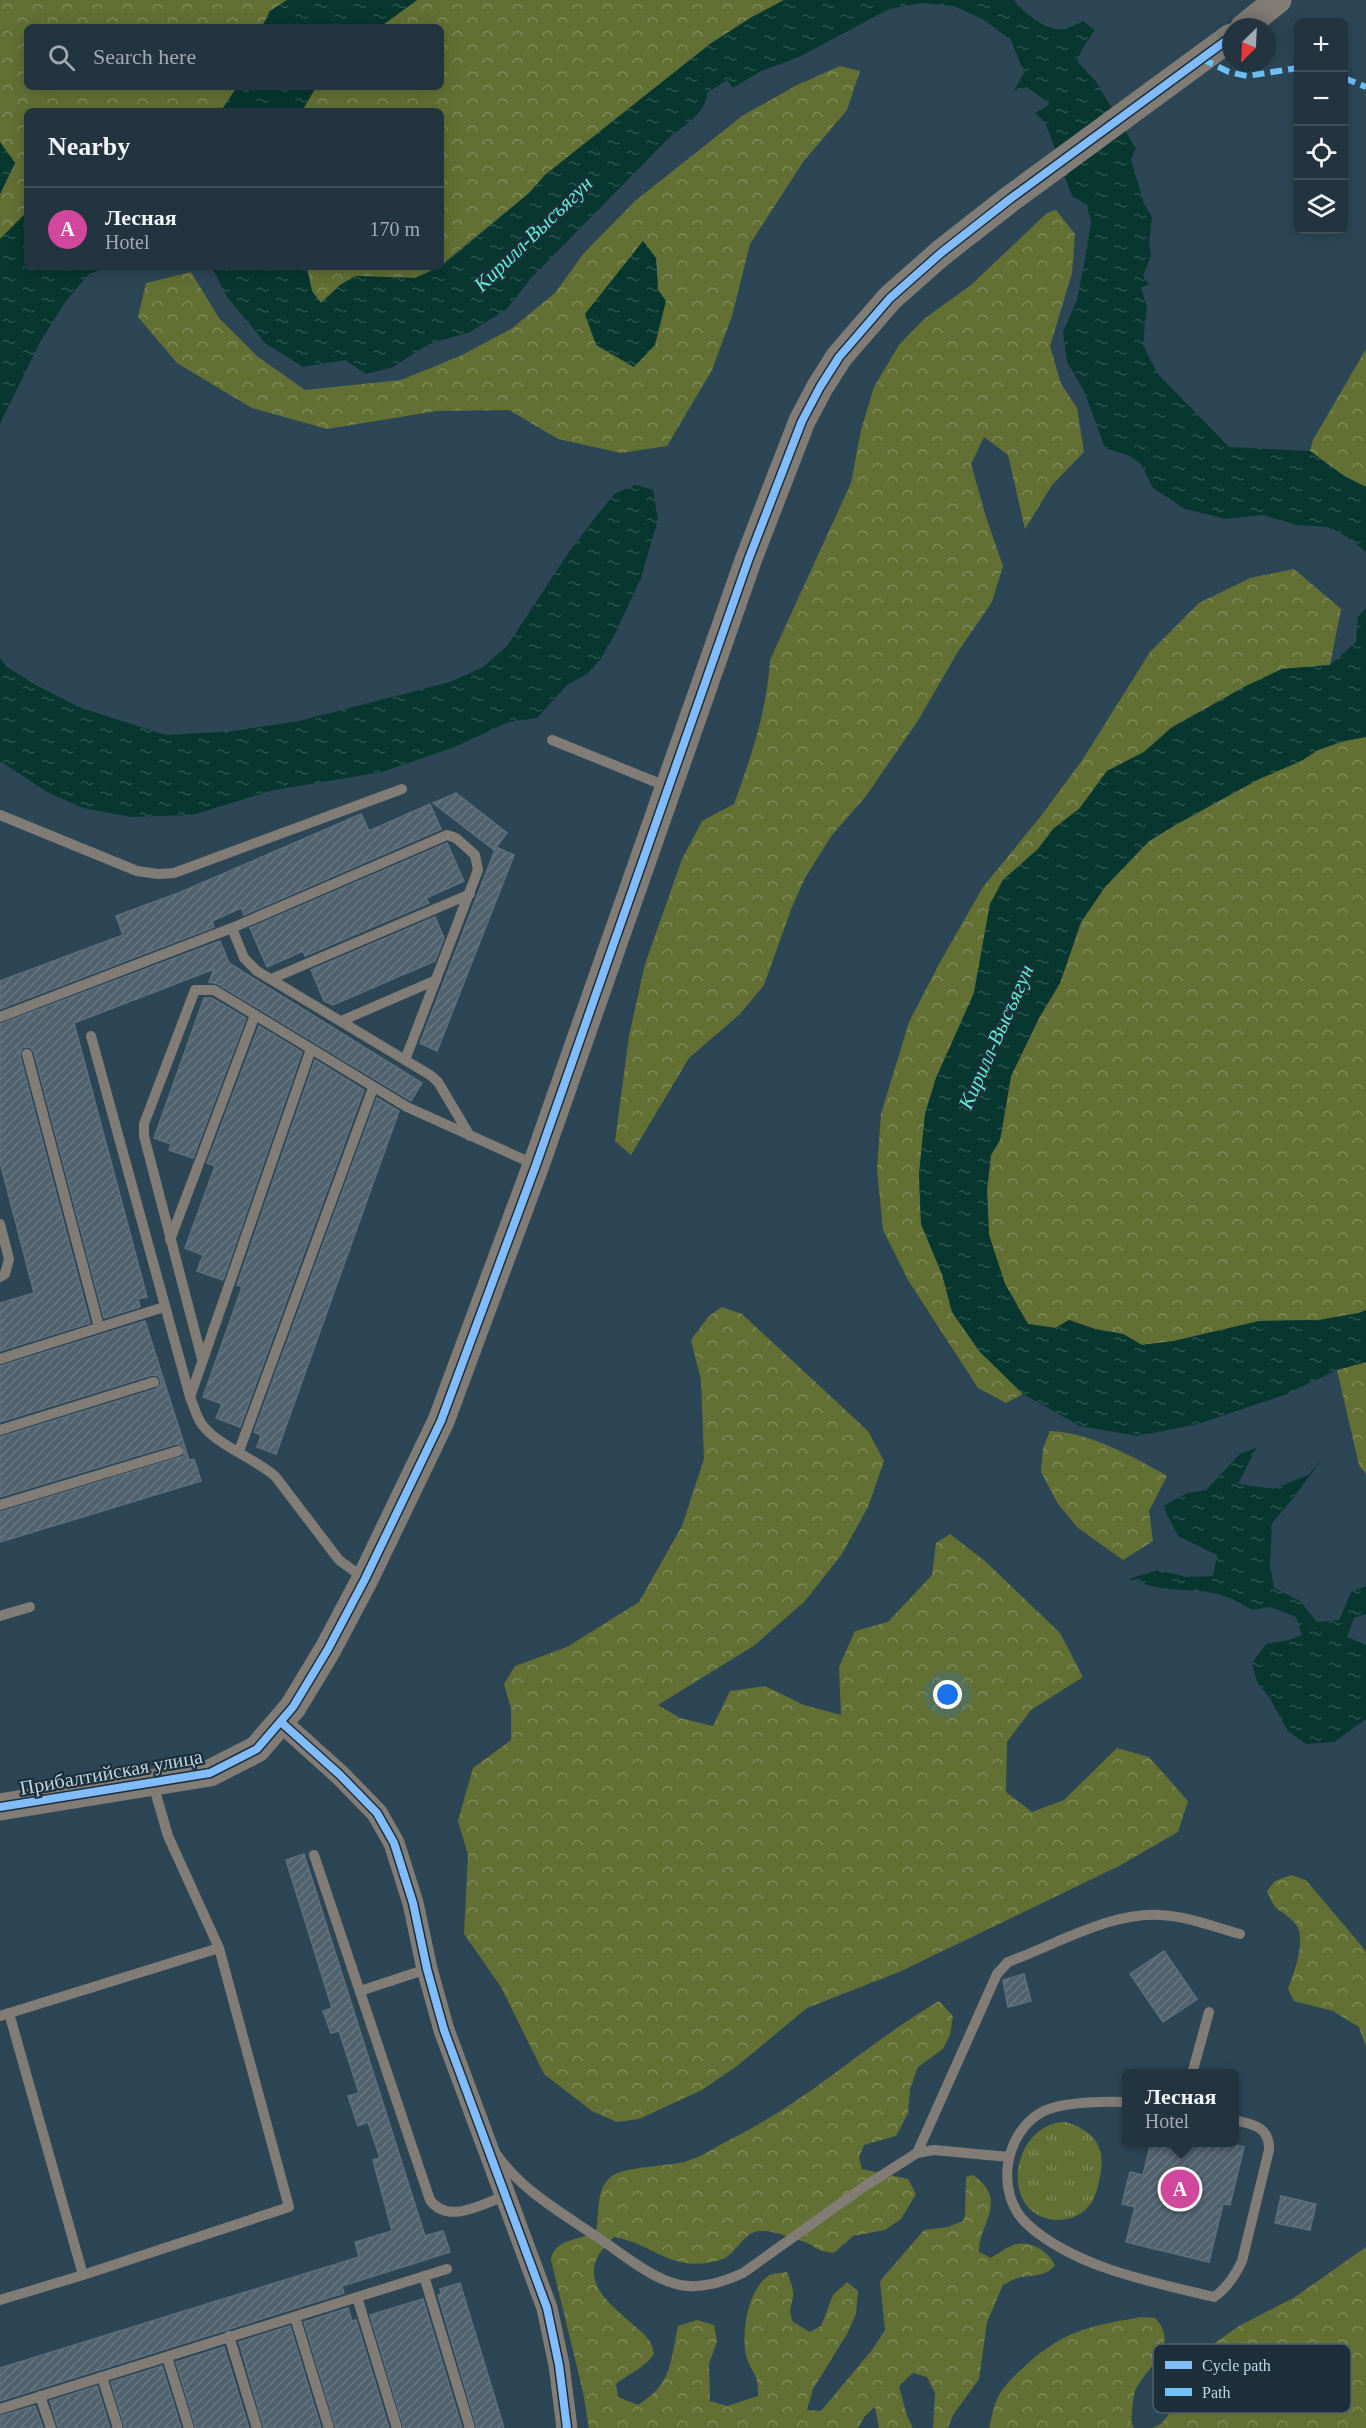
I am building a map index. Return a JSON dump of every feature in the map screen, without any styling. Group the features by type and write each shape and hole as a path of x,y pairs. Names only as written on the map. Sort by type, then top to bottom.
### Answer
{"street":[{"path":"1255,18 1278,0"},
{"name":"Прибалтийская улица","path":"0,1807 210,1773 257,1749 281,1722 328,1649 365,1579 441,1421 536,1165 668,787 782,472 802,421 819,387 839,357 890,298 1010,199 1222,44"},
{"path":"281,1722 340,1775 376,1812 394,1843 413,1903 427,1969 444,2030 540,2286 555,2337 567,2428"}],"lane":[{"path":"552,740 668,787"},
{"path":"0,815 137,871 158,874 174,873 402,789"},
{"path":"0,1017 232,928 447,835 456,838 475,855 478,870 405,1060"},
{"path":"271,979 470,894"},
{"path":"232,928 244,958 257,971 438,1082 470,1136"},
{"path":"341,1021 436,980"},
{"path":"202,1359 145,1144 144,1124 195,990 214,990 407,1107 536,1165"},
{"path":"170,1240 255,1015"},
{"path":"91,1036 164,1307 190,1397 202,1426 216,1438 275,1476 339,1560 365,1579"},
{"path":"190,1397 311,1049"},
{"path":"27,1054 99,1327"},
{"path":"238,1451 373,1088"},
{"path":"0,1224 9,1258 5,1274 0,1277"},
{"path":"0,1359 164,1307"},
{"path":"0,1430 154,1382"},
{"path":"0,1505 178,1451"},
{"path":"0,1616 30,1606"},
{"path":"0,2299 83,2275 289,2207 219,1948 168,1836 153,1783"},
{"path":"314,1855 430,2200 436,2208 454,2213 505,2196"},
{"path":"917,2153 997,1974 1008,1962 1120,1918 1160,1915 1187,1919 1240,1934"},
{"path":"83,2275 4,2014 219,1948"},
{"path":"360,1991 427,1969"},
{"path":"1193,2069 1209,2012"},
{"path":"1122,2102 1060,2106 1045,2110 1031,2119 1021,2131 1009,2157 1007,2172 1012,2202 1018,2215 1036,2231 1096,2264 1214,2297 1222,2292 1236,2275 1242,2261 1269,2150 1270,2141 1265,2130 1255,2124 1239,2121"},
{"path":"483,2135 504,2164 538,2197 661,2278 695,2286 727,2280 743,2273 864,2186 917,2153 934,2150 1009,2157"},
{"path":"0,2409 447,2269"},
{"path":"424,2277 470,2428"},
{"path":"357,2297 397,2428"},
{"path":"295,2317 329,2428"},
{"path":"229,2337 257,2428"},
{"path":"167,2356 189,2428"},
{"path":"102,2377 118,2428"},
{"path":"40,2396 51,2428"}],"green space":[{"path":"0,0 287,0 270,11 264,24 24,24 24,90 235,90 223,108 24,108 24,215 0,239 0,194 15,163 0,142"},
{"path":"417,0 784,0 710,44 545,175 529,193 444,263 444,108 304,108 314,90 444,90 444,24 384,24"},
{"path":"840,66 860,71 847,110 803,162 750,244 732,316 712,370 667,446 621,453 558,439 509,410 437,411 327,429 252,408 177,363 138,317 146,283 191,272 219,318 257,356 305,390 401,380 460,356 511,329 555,293 584,253 635,201 742,116 797,85","holes":["643,241 656,258 658,290 666,301 626,264"]},
{"path":"1056,210 1075,234 1072,273 1050,346 1061,384 1077,408 1084,452 1052,485 1025,529 1008,455 984,437 971,464 1003,566 992,602 957,653 919,719 866,796 832,835 805,878 764,985 740,1014 689,1058 631,1155 615,1141 629,1036 645,964 682,859 702,821 734,804 762,716 770,660 851,483 861,430 874,387 899,345 924,319 971,285 1047,213"},
{"path":"307,270 432,270 415,278 356,276 340,285 321,303 312,291"},
{"path":"1366,349 1366,487 1344,476 1310,451 1313,440"},
{"path":"1294,569 1341,609 1330,665 1282,669 1246,686 1172,727 1144,752 1107,771 1079,809 1053,829 1038,849 1003,880 990,904 974,993 936,1078 925,1114 919,1175 921,1224 942,1274 952,1312 980,1352 1023,1394 1006,1403 978,1388 908,1280 883,1230 877,1169 881,1114 909,1022 983,887 1041,816 1083,759 1150,652 1199,603 1250,578"},
{"path":"1366,737 1366,1310 1319,1320 1259,1321 1174,1341 1142,1345 1123,1334 1095,1329 1069,1320 1056,1328 1028,1324 1005,1284 989,1235 987,1190 991,1155 1000,1140 1011,1076 1039,1018 1060,983 1081,922 1105,887 1149,841 1259,779 1301,761 1318,750 1344,741"},
{"path":"722,1307 742,1314 868,1431 884,1461 868,1507 842,1554 805,1601 755,1645 658,1705 680,1718 713,1726 730,1691 765,1686 804,1705 841,1715 839,1667 855,1631 888,1622 932,1575 936,1543 950,1534 985,1561 1060,1633 1083,1677 1031,1710 1007,1742 1006,1792 1032,1812 1064,1800 1117,1748 1149,1757 1188,1801 1178,1832 1119,1866 899,1972 807,2008 737,2066 702,2090 639,2119 617,2122 592,2111 544,2074 501,1987 464,1934 468,1855 458,1821 473,1768 511,1740 511,1708 504,1684 515,1666 567,1647 639,1602 682,1526 704,1459 701,1380 691,1340 709,1316"},
{"path":"1366,1362 1366,1474 1359,1465 1337,1370"},
{"path":"1050,1431 1065,1432 1095,1441 1141,1461 1167,1476 1149,1511 1153,1541 1123,1560 1078,1528 1058,1504 1041,1472 1043,1448"},
{"path":"1291,1875 1306,1880 1366,1951 1366,2047 1359,2027 1333,2011 1294,2001 1288,1989 1299,1954 1300,1936 1293,1921 1275,1907 1267,1891 1275,1881"},
{"path":"939,2001 953,2016 950,2035 943,2049 918,2067 910,2089 908,2113 896,2136 864,2145 859,2157 862,2169 908,2179 916,2194 901,2219 885,2230 853,2236 834,2253 820,2250 805,2242 780,2234 757,2231 745,2238 726,2257 703,2263 676,2261 614,2237 601,2252 595,2266 595,2279 600,2291 609,2302 651,2343 654,2354 651,2359 616,2384 618,2397 638,2405 649,2397 663,2381 671,2362 678,2326 697,2320 714,2325 717,2341 709,2364 710,2401 727,2406 758,2396 756,2377 746,2355 745,2324 751,2301 761,2283 770,2275 787,2272 793,2290 791,2318 793,2322 810,2332 821,2326 833,2295 847,2282 858,2291 856,2314 847,2334 813,2389 807,2410 821,2411 872,2350 885,2330 880,2281 924,2230 948,2227 963,2221 966,2177 973,2175 984,2185 991,2203 979,2252 991,2258 1011,2246 1024,2243 1042,2250 1055,2265 1044,2273 1012,2280 1003,2285 987,2322 979,2379 953,2415 948,2428 933,2428 935,2393 927,2377 913,2373 899,2386 907,2416 913,2428 879,2428 875,2407 865,2416 858,2428 589,2428 583,2392 551,2260 553,2253 563,2244 596,2231 599,2201 607,2181 618,2173 684,2162 704,2154 790,2105 888,2034"},
{"path":"1066,2122 1085,2131 1097,2143 1102,2160 1101,2170 1096,2194 1089,2206 1074,2217 1056,2220 1037,2215 1025,2203 1019,2187 1018,2170 1023,2152 1033,2137 1047,2126"},
{"path":"1366,2247 1366,2428 1152,2428 1161,2424 1170,2413 1351,2413 1351,2344 1214,2344 1239,2326 1295,2297"},
{"path":"1141,2317 1155,2318 1165,2338 1164,2344 1153,2344 1153,2364 1135,2391 1132,2419 1134,2428 989,2428 1000,2393 1015,2375 1053,2344 1079,2331"}],"water":[{"path":"287,0 417,0 384,24 264,24 270,11"},
{"name":"Кирилл-Высъягун","path":"784,0 1014,0 1029,16 1050,28 1064,29 1083,21 1095,30 1077,61 1097,83 1136,149 1131,159 1144,204 1152,217 1149,242 1151,256 1143,276 1149,284 1141,288 1147,306 1143,345 1157,373 1229,447 1310,451 1344,476 1366,487 1366,552 1346,536 1327,527 1298,525 1262,515 1226,519 1185,509 1153,488 1141,464 1130,456 1105,448 1084,391 1067,362 1063,332 1077,300 1085,259 1091,223 1087,205 1072,196 1045,122 1035,113 1050,104 1027,87 1014,91 1024,73 1011,40 984,20 954,6 922,3 889,9 799,57 761,71 733,88 727,80 707,93 699,113 670,137 532,277 507,309 470,332 429,344 393,367 366,374 345,360 303,367 265,343 227,297 214,270 307,270 312,291 321,303 340,285 356,276 415,278 434,270 444,270 444,264 529,193 545,175 710,44"},
{"path":"235,90 314,90 304,108 223,108"},
{"path":"0,142 15,163 0,194"},
{"path":"24,215 24,270 100,270 89,274 66,301 40,342 0,424 0,239"},
{"path":"643,241 656,258 658,290 666,301 655,345 634,367 596,345 585,314"},
{"path":"635,485 653,490 658,519 641,578 600,660 587,674 567,685 537,718 509,722 452,748 382,772 274,790 192,815 131,817 83,808 47,792 0,761 0,658 6,666 32,683 81,708 166,735 234,731 299,721 450,682 483,667 507,646 569,552 614,494"},
{"name":"Кирилл-Высъягун","path":"1366,608 1366,737 1344,741 1318,750 1301,761 1259,779 1177,824 1149,841 1105,887 1081,922 1060,983 1039,1018 1011,1076 1000,1140 991,1155 987,1190 989,1235 1005,1284 1028,1324 1055,1328 1069,1320 1095,1329 1123,1334 1142,1345 1174,1341 1259,1321 1319,1320 1366,1310 1366,1362 1337,1370 1284,1395 1198,1424 1138,1436 1080,1426 1023,1394 980,1352 952,1312 942,1274 921,1224 919,1175 925,1114 936,1078 974,993 990,904 1003,880 1038,849 1053,829 1079,809 1107,771 1144,752 1171,728 1246,686 1282,669 1330,665 1356,642 1358,617"},
{"path":"1256,1448 1238,1484 1273,1489 1308,1475 1326,1453 1272,1523 1270,1566 1274,1588 1300,1601 1317,1622 1339,1620 1351,1592 1366,1586 1366,1614 1354,1618 1347,1637 1366,1645 1366,1719 1334,1742 1306,1744 1288,1731 1269,1697 1257,1682 1252,1663 1266,1644 1302,1635 1296,1617 1270,1607 1252,1610 1218,1594 1158,1587 1129,1579 1158,1570 1186,1577 1213,1576 1217,1555 1178,1536 1163,1506 1187,1493 1206,1490 1240,1454"}],"building":[{"path":"456,793 507,833 494,850 433,803"},
{"path":"430,804 441,829 244,915 241,908 212,921 214,927 0,1009 0,981 123,935 116,916 181,892 361,814 369,831"},
{"path":"447,843 464,881 426,898 429,903 305,956 303,951 267,967 250,928"},
{"path":"496,847 514,855 437,1051 420,1043"},
{"path":"435,917 444,938 435,961 333,1005 324,1001 311,970"},
{"path":"220,941 229,963 422,1083 411,1101 218,984 209,982 214,969 74,1023 147,1297 138,1299 140,1307 104,1318 34,1052 30,1047 22,1048 20,1056 90,1323 0,1351 0,1303 34,1293 0,1162 0,1024"},
{"path":"204,998 212,998 246,1018 193,1158 169,1150 171,1144 154,1138"},
{"path":"259,1026 302,1052 223,1280 197,1271 203,1255 185,1248 215,1166 207,1163"},
{"path":"315,1060 364,1090 240,1427 216,1418 222,1404 203,1397 242,1287 237,1285"},
{"path":"377,1098 399,1111 276,1454 257,1447 261,1435 254,1432"},
{"path":"145,1321 189,1460 194,1459 201,1481 0,1542 0,1512 184,1456 183,1446 176,1444 0,1497 0,1437 156,1389 161,1383 159,1376 152,1375 0,1422 0,1366"},
{"path":"304,1854 425,2236 443,2231 450,2252 342,2286 344,2293 0,2401 0,2368 359,2257 355,2242 392,2231 373,2160 380,2158 368,2122 358,2126 348,2096 359,2093 339,2031 331,2033 323,2011 332,2008 286,1860"},
{"path":"1164,1951 1197,1999 1163,2022 1130,1974"},
{"path":"1024,1974 1031,2001 1008,2007 1003,1980"},
{"path":"1150,2147 1244,2147 1230,2205 1223,2204 1209,2262 1126,2242 1135,2207 1122,2204 1130,2172 1143,2175"},
{"path":"1281,2196 1316,2204 1310,2230 1275,2223"},
{"path":"460,2283 504,2428 477,2428 438,2295 441,2294 440,2289"},
{"path":"423,2299 462,2428 404,2428 370,2315"},
{"path":"348,2308 352,2321 356,2320 389,2428 336,2428 304,2322"},
{"path":"290,2326 321,2428 264,2428 239,2342"},
{"path":"224,2347 249,2428 196,2428 176,2362"},
{"path":"162,2366 181,2428 125,2428 111,2382"},
{"path":"97,2386 110,2428 58,2428 50,2401"},
{"path":"35,2406 43,2428 0,2428 0,2416"}],"marked path":[{"path":"1202,59 1229,72 1247,76 1294,69"},
{"path":"1348,80 1366,87"}],"cycle path":[{"path":"0,1807 210,1773 257,1749 293,1707 328,1649 365,1579 441,1421 536,1165 749,558 802,421 820,387 839,357 890,298 941,253 1010,199 1222,44"},
{"path":"281,1722 340,1775 377,1813 394,1843 413,1903 427,1969 444,2030 547,2308 559,2365 567,2428"}],"place":[{"name":"Лесная","path":"1180,2189"}]}
